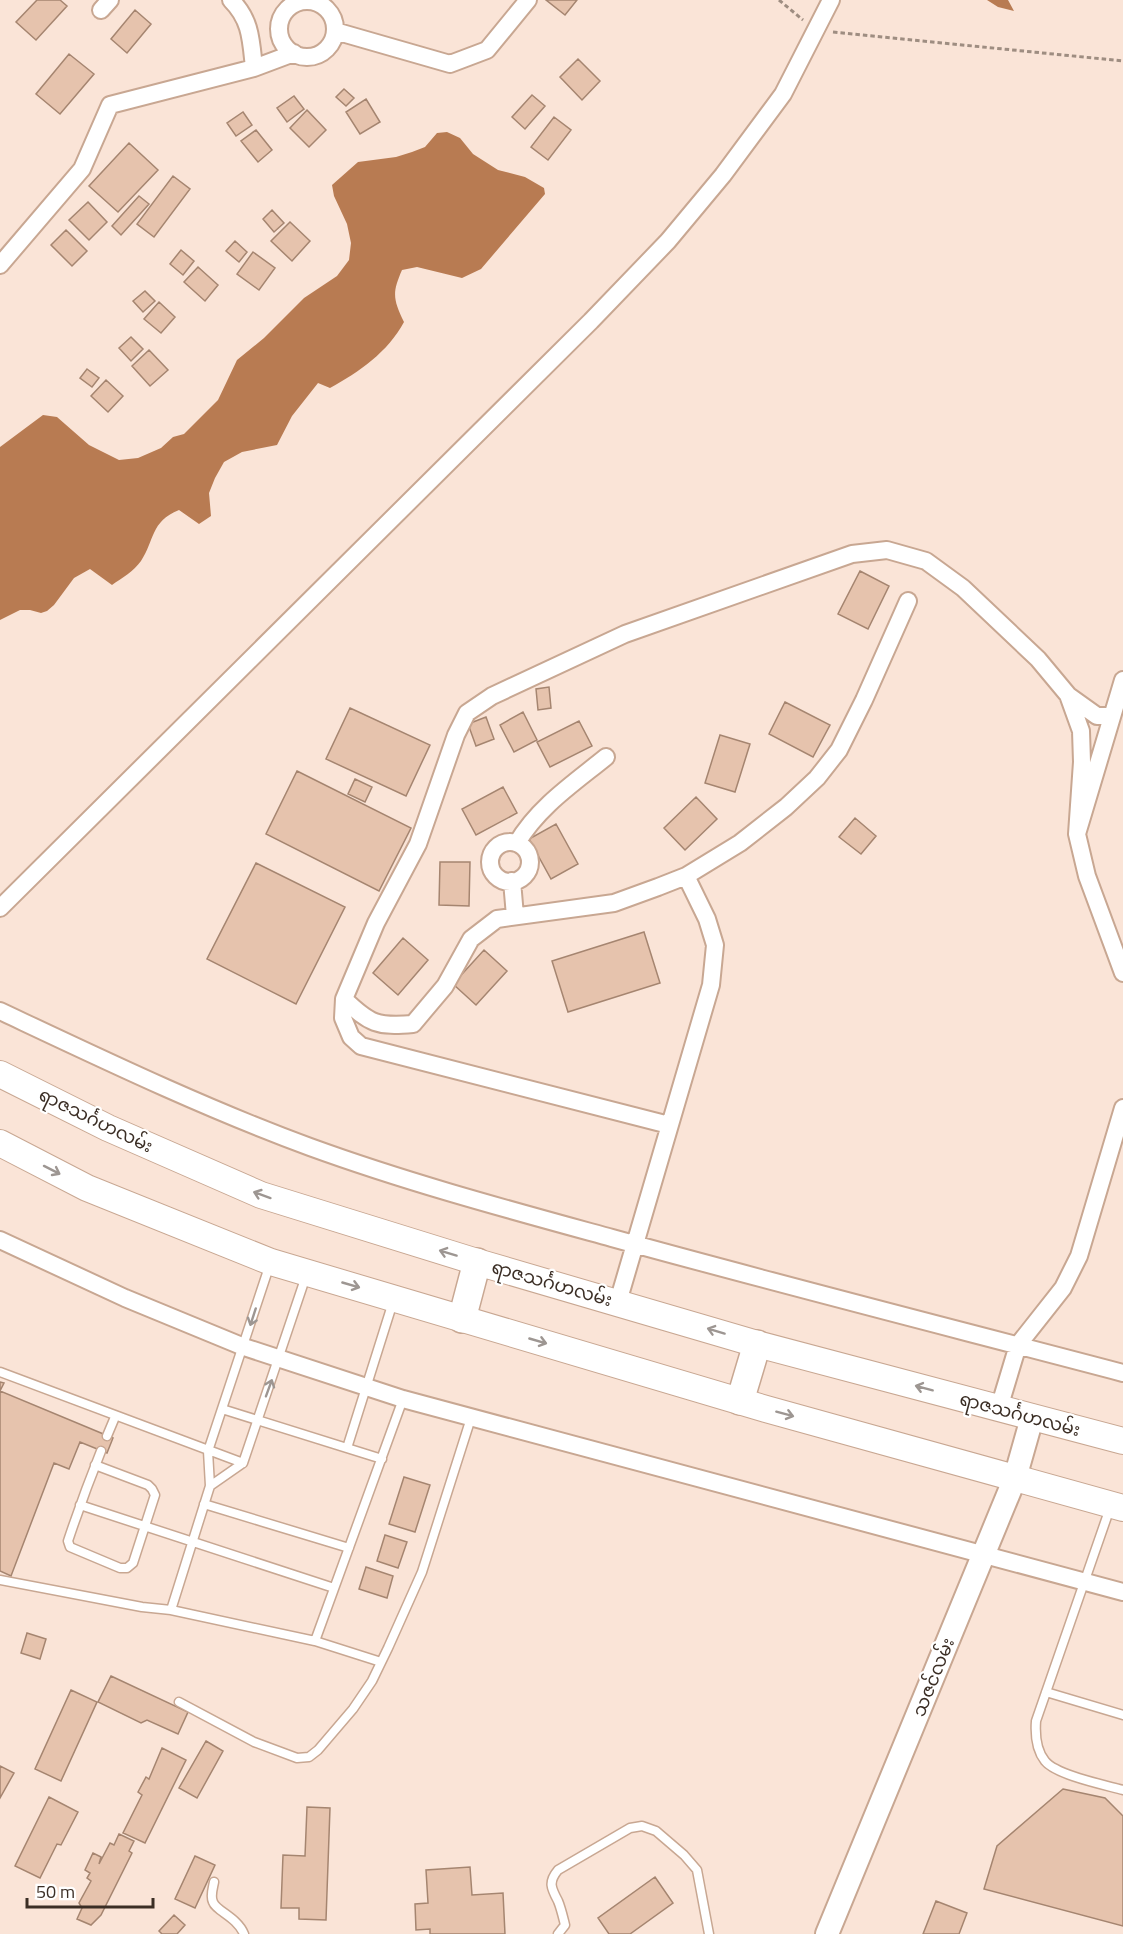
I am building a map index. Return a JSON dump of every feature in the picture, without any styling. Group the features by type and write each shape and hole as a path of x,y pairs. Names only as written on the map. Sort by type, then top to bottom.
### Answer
{"highway":[{"path":"462,1319 477,1262"},
{"path":"740,1401 757,1344"}],"main road":[{"name":"ရာဇသင်္ဂဟလမ်း","path":"0,1074 108,1128 261,1195 477,1262 757,1344 1123,1441"},
{"path":"0,1143 87,1188 271,1262 740,1401 1117,1506"},
{"name":"သဇင်လမ်း","path":"827,1934 1015,1478 1032,1418"}],"street":[{"path":"231,0 243,12 251,34 255,68"},
{"path":"335,31 450,64 487,50 528,0"},
{"path":"0,909 591,321 668,241 723,175 783,94 831,0"},
{"path":"316,1 331,13 335,31 333,40 321,53 303,56 294,53 281,40 280,22 284,13 298,2 316,1"},
{"path":"0,265 82,169 110,105 255,68 294,53"},
{"path":"669,1125 361,1046 351,1037 343,1018 344,999 376,923 418,844 456,735 467,713 492,696 625,634 852,554 887,550 926,561 963,588 1038,659 1068,695 1097,716 1112,716"},
{"path":"344,999 362,1017 386,1027 413,1024 445,986 471,939 497,919 614,903 686,876 740,843 786,807 817,778 838,750 864,700 908,601"},
{"path":"1077,834 1123,680"},
{"path":"1068,695 1082,731 1077,834 1087,876 1123,973"},
{"path":"517,843 523,832 544,808 606,757"},
{"path":"505,843 517,843 527,852 530,864 521,878 512,881 497,876 492,871 490,858 499,845 505,843"},
{"path":"618,1302 711,985 716,945 707,918 686,876"},
{"path":"512,881 515,916"},
{"path":"0,1011 130,1073 310,1147 439,1190 1123,1373"},
{"path":"999,1408 1018,1345 1063,1288 1079,1256 1123,1108"},
{"path":"0,1240 125,1298 244,1347 365,1387 471,1418 1123,1592"}],"lane":[{"path":"171,1610 210,1486 208,1451 271,1262"},
{"path":"210,1486 243,1463 307,1273"},
{"path":"347,1448 395,1298"},
{"path":"0,1372 115,1417 243,1463"},
{"path":"315,1641 404,1399"},
{"path":"222,1409 382,1459"},
{"path":"107,1436 115,1417"},
{"path":"179,1702 254,1742 297,1758 309,1757 318,1750 353,1709 372,1681 381,1662 422,1572 471,1418"},
{"path":"95,1466 152,1489 155,1495 133,1563 127,1568 120,1568 79,1552 68,1542 80,1505 95,1466 101,1451"},
{"path":"204,1504 349,1548"},
{"path":"80,1505 334,1588"},
{"path":"1117,1506 1085,1582 1036,1721 1035,1736 1046,1763 1077,1777 1123,1790"},
{"path":"0,1580 142,1607 171,1610 315,1641 381,1662"},
{"path":"1046,1692 1123,1715"},
{"path":"558,1934 566,1929 558,1902 551,1890 552,1877 558,1870 630,1828 642,1826 656,1831 684,1855 697,1870 710,1934"},
{"path":"214,1882 212,1896 215,1906 239,1924 244,1934"}],"path":[{"path":"779,0 815,30 1123,61"}],"shaded area":[{"path":"987,0 1008,0 1014,11 998,7"},
{"path":"447,132 460,138 473,154 498,170 525,177 544,188 545,194 481,269 462,278 417,267 402,270 395,296 404,322 390,343 362,368 330,388 318,383 292,416 277,445 242,452 224,462 209,493 211,516 199,524 179,510 158,526 138,565 112,585 90,569 74,578 47,611 41,613 20,610 0,620 0,447 43,415 57,417 89,445 119,460 138,458 161,448 173,437 184,434 218,400 237,360 264,338 304,298 337,276 349,260 351,243 347,224 334,196 332,185 358,162 396,157 412,152 425,147 437,133"}],"building":[{"path":"37,0 60,0 67,6 36,40 16,22"},
{"path":"546,0 577,0 565,15"},
{"path":"135,10 151,24 127,53 111,39"},
{"path":"69,54 94,74 60,114 36,94"},
{"path":"578,59 600,81 582,100 560,77"},
{"path":"344,89 354,98 346,106 336,97"},
{"path":"532,95 545,106 525,129 512,117"},
{"path":"294,96 304,109 287,122 277,108"},
{"path":"366,99 380,122 360,134 346,112"},
{"path":"307,110 326,130 309,147 290,128"},
{"path":"243,112 252,125 236,136 227,123"},
{"path":"554,117 571,130 548,160 531,147"},
{"path":"256,130 272,150 258,162 241,141"},
{"path":"129,143 158,170 118,212 89,186"},
{"path":"173,176 190,189 154,237 137,224"},
{"path":"139,196 149,204 121,235 112,226"},
{"path":"88,202 107,222 89,240 69,220"},
{"path":"272,210 284,223 274,232 263,219"},
{"path":"290,222 310,241 292,261 271,241"},
{"path":"66,230 87,251 72,266 51,245"},
{"path":"235,241 247,252 239,262 226,251"},
{"path":"181,250 194,261 183,275 170,264"},
{"path":"253,252 275,268 259,290 237,274"},
{"path":"198,267 218,285 205,301 184,282"},
{"path":"145,291 155,301 143,312 133,301"},
{"path":"159,302 175,317 161,333 144,319"},
{"path":"131,337 143,349 131,361 119,348"},
{"path":"149,350 168,370 150,386 132,366"},
{"path":"87,369 99,378 92,387 80,378"},
{"path":"106,380 123,396 108,412 91,396"},
{"path":"860,571 889,586 868,629 838,614"},
{"path":"549,687 551,708 538,710 536,689"},
{"path":"785,702 830,725 813,757 769,734"},
{"path":"350,708 430,745 406,796 326,759"},
{"path":"523,712 537,740 514,752 500,725"},
{"path":"486,717 494,739 476,746 468,724"},
{"path":"579,721 592,746 550,767 537,742"},
{"path":"720,735 750,744 735,792 705,783"},
{"path":"297,771 411,828 379,891 266,834"},
{"path":"355,779 372,787 365,802 348,794"},
{"path":"503,787 517,813 476,835 462,809"},
{"path":"696,797 717,819 685,850 664,828"},
{"path":"855,818 876,836 861,854 839,837"},
{"path":"556,824 578,864 551,879 529,839"},
{"path":"440,862 470,862 469,906 439,905"},
{"path":"256,863 345,907 296,1004 207,959"},
{"path":"644,932 660,983 568,1012 552,961"},
{"path":"403,938 428,960 398,995 373,973"},
{"path":"484,950 507,971 476,1005 453,984"},
{"path":"0,1391 113,1438 107,1453 80,1442 69,1469 54,1463 11,1576 0,1571"},
{"path":"404,1477 430,1485 415,1532 389,1524"},
{"path":"385,1535 407,1542 398,1568 377,1561"},
{"path":"366,1567 393,1576 387,1598 359,1589"},
{"path":"27,1633 46,1639 40,1659 21,1653"},
{"path":"111,1676 188,1712 178,1734 147,1720 141,1723 98,1702"},
{"path":"71,1690 97,1702 61,1781 35,1769"},
{"path":"206,1741 223,1751 197,1798 179,1788"},
{"path":"162,1748 186,1760 145,1843 123,1833 142,1795 138,1792 146,1777 149,1779"},
{"path":"0,1766 14,1773 0,1798"},
{"path":"1063,1789 1105,1798 1123,1816 1123,1926 984,1889 997,1846"},
{"path":"49,1797 78,1812 61,1845 57,1844 40,1878 15,1866"},
{"path":"307,1807 330,1808 326,1920 299,1919 299,1908 281,1908 283,1855 305,1856"},
{"path":"119,1834 134,1841 129,1851 132,1853 101,1915 91,1925 77,1919 82,1908 79,1903 91,1881 87,1878 90,1873 85,1870 93,1853 101,1857 99,1864 110,1843 114,1845"},
{"path":"195,1856 215,1865 195,1908 175,1899"},
{"path":"470,1867 472,1895 503,1893 505,1934 430,1934 430,1929 416,1930 415,1904 428,1903 426,1870"},
{"path":"655,1877 673,1903 630,1934 609,1934 598,1918"},
{"path":"936,1901 967,1913 959,1934 923,1934"},
{"path":"174,1915 185,1925 177,1934 162,1934 159,1931"}]}
